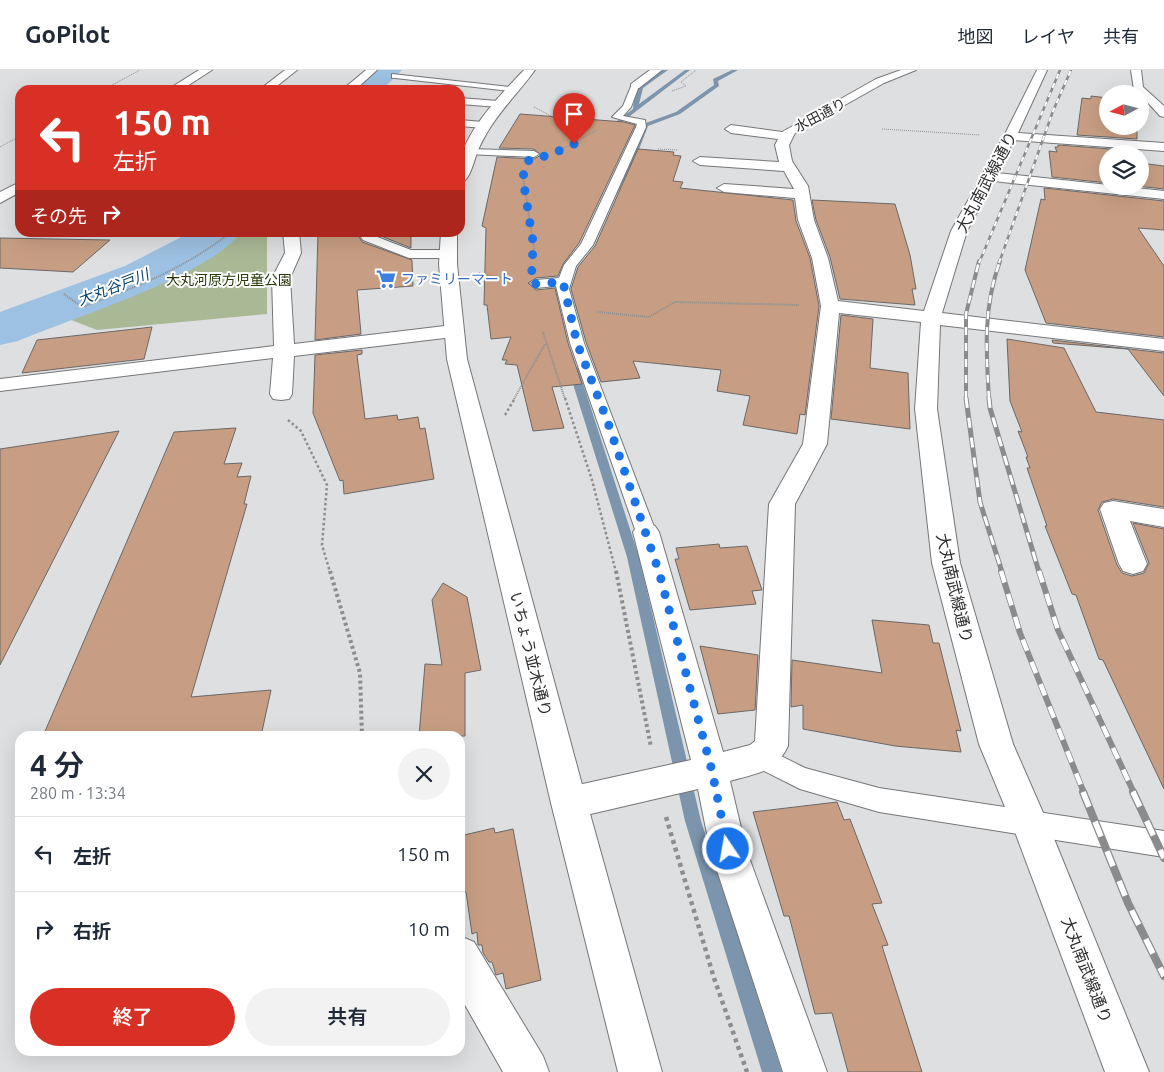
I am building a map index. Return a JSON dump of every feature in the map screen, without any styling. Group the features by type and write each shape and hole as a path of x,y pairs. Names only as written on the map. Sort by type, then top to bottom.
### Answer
{"street":[{"path":"182,85 207,70"},
{"path":"272,85 292,70"},
{"path":"354,85 372,70"},
{"path":"465,163 483,126 498,104 530,70"},
{"path":"635,86 656,70"},
{"name":"水田通り","path":"761,757 771,746 782,504 815,444 830,306 820,258 806,220 801,186 788,167 782,145 785,136 791,130 880,82 911,70"},
{"name":"大丸南武線通り","path":"1042,70 1010,136 959,231 943,276 932,319 926,409 946,563 996,744 1030,824 1128,1072"},
{"path":"1136,70 1138,88 1164,113"},
{"path":"731,129 785,136"},
{"path":"1010,136 1164,147"},
{"path":"700,161 788,167"},
{"path":"989,176 1164,195"},
{"path":"724,188 803,194"},
{"path":"0,199 15,189"},
{"path":"281,394 284,352 281,278 293,253 291,237"},
{"name":"いちょう並木通り","path":"456,253 453,331 457,359 569,802 640,1072"},
{"path":"830,306 1164,345"},
{"path":"0,385 453,331"},
{"path":"1133,564 1113,509 1164,518"},
{"path":"646,532 706,773 728,849 805,1072"},
{"path":"569,802 658,800 706,773 761,757"},
{"path":"465,965 527,1072"}],"lane":[{"path":"395,76 511,89"},
{"path":"462,82 470,76"},
{"path":"615,118 627,107 635,86"},
{"path":"465,102 498,104"},
{"path":"559,283 570,265 587,245 642,122 635,119 615,118"},
{"path":"465,124 483,126"},
{"path":"470,152 534,154"},
{"path":"367,237 409,254 456,253"},
{"path":"535,284 559,283"},
{"path":"559,283 568,307 577,343 646,532"},
{"path":"761,757 800,778 879,800 1164,844"}],"path":[{"path":"113,85 140,70"},
{"path":"684,79 696,70"},
{"path":"530,104 554,117 615,118"},
{"path":"558,151 615,118"},
{"path":"882,129 1010,136"},
{"path":"0,147 15,139"},
{"path":"632,147 694,152 692,160 700,161"},
{"path":"523,173 534,248 531,262 545,344 592,480 614,560 651,749"},
{"path":"64,294 82,307 160,276 199,256 224,237"},
{"path":"456,253 535,284"},
{"path":"568,307 649,317 675,302 830,306"},
{"path":"504,418 545,344"},
{"path":"281,394 285,418 301,431 327,484 322,545 360,673 362,731"},
{"path":"658,800 714,978 746,1072"}],"green space":[{"name":"大丸河原方児童公園","path":"222,237 267,237 267,314 97,330 56,314 145,280 208,247"}],"building":[{"path":"1091,96 1099,97 1099,135 1137,135 1137,139 1077,135 1082,98 1091,99"},
{"path":"520,114 624,122 635,125 579,243 563,264 558,276 536,278 528,283 536,290 555,288 568,343 582,384 552,387 564,428 533,431 517,365 505,364 507,360 502,360 511,337 491,339 487,305 484,305 486,228 482,226 497,157 534,159 541,155 534,149 499,148"},
{"path":"1058,145 1099,148 1099,182 1052,177 1049,151 1057,152 1055,147 1058,147"},
{"path":"638,149 674,152 673,155 681,156 673,181 683,182 680,188 793,200 796,221 810,258 819,306 805,415 800,414 797,434 743,425 750,396 717,391 721,370 633,361 640,378 601,382 586,342 571,289 578,267 595,246"},
{"path":"1149,164 1164,166 1164,189 1149,187"},
{"path":"1044,188 1164,201 1164,230 1138,228 1164,266 1164,337 1046,323 1025,270 1041,199 1045,200"},
{"path":"812,200 895,204 910,255 916,289 912,289 915,305 840,299 830,257 816,220"},
{"path":"318,237 359,237 362,242 412,260 413,286 357,290 361,334 315,340"},
{"path":"384,237 411,237 411,248"},
{"path":"0,238 110,240 73,272 0,268"},
{"path":"841,315 873,319 870,368 908,373 910,429 831,419"},
{"path":"152,327 144,359 22,373 37,340"},
{"path":"1007,339 1064,348 1096,412 1164,420 1164,507 1113,499 1102,502 1098,510 1117,565 1122,573 1132,576 1144,573 1149,563 1133,523 1164,529 1164,789 1103,660 1099,659 1076,595 1072,594 1045,526 1047,526 1027,468 1030,468 1026,457 1028,457 1018,431 1022,432 1010,401"},
{"path":"1052,340 1164,353 1164,396 1128,349 1053,343"},
{"path":"362,350 362,354 357,355 365,419 397,415 398,420 418,417 420,429 425,428 434,479 344,494 343,480 340,481 313,413 315,355"},
{"path":"236,428 224,464 242,463 237,477 251,476 244,504 247,504 191,697 271,690 262,731 45,731 174,432"},
{"path":"119,431 0,665 0,449"},
{"path":"719,544 720,548 747,546 762,590 752,591 756,604 690,610 675,559 679,559 676,548"},
{"path":"443,583 467,597 481,670 465,673 465,731 419,731 425,664 442,665 432,600"},
{"path":"872,620 929,625 933,643 939,643 961,731 956,730 961,752 895,746 803,729 803,705 791,707 792,660 882,673"},
{"path":"700,646 758,655 755,710 718,714"},
{"path":"837,802 844,820 850,819 882,903 872,904 888,945 882,946 922,1072 848,1072 832,1013 815,1014 789,916 784,916 753,812"},
{"path":"494,828 495,833 513,829 541,980 506,989 503,973 496,975 492,962 489,962 483,953 482,945 478,945 477,932 472,934 465,892 465,835"}],"waterway":[{"name":"大丸谷戸川","path":"371,85 388,70"},
{"path":"636,109 638,93 643,84 666,70"},
{"path":"636,109 688,70"},
{"path":"614,194 635,152 645,125 678,113 717,85 715,80 736,70"},
{"path":"607,131 636,109"},
{"name":"大丸谷戸川","path":"0,330 141,276 195,249 213,237"},
{"path":"573,368 633,557 693,821 772,1072"}],"railway":[{"path":"979,263 1060,70"},
{"path":"999,263 1053,111 1071,70"},
{"path":"966,398 966,314 979,261"},
{"path":"989,399 988,312 1000,261"},
{"path":"966,398 980,502 1002,572"},
{"path":"989,398 990,408 1039,572"},
{"path":"1001,571 1020,633 1084,793"},
{"path":"1039,571 1058,630 1134,793"},
{"path":"1083,792 1128,903 1164,976"},
{"path":"1133,792 1164,858"}],"place":[{"name":"ファミリーマート","path":"386,279"}],"route":[{"path":"574,144 550,155 531,159 525,163 523,179 534,248 531,262 533,284 563,282 562,289 577,343 607,420 659,572 712,771 728,849"}]}
